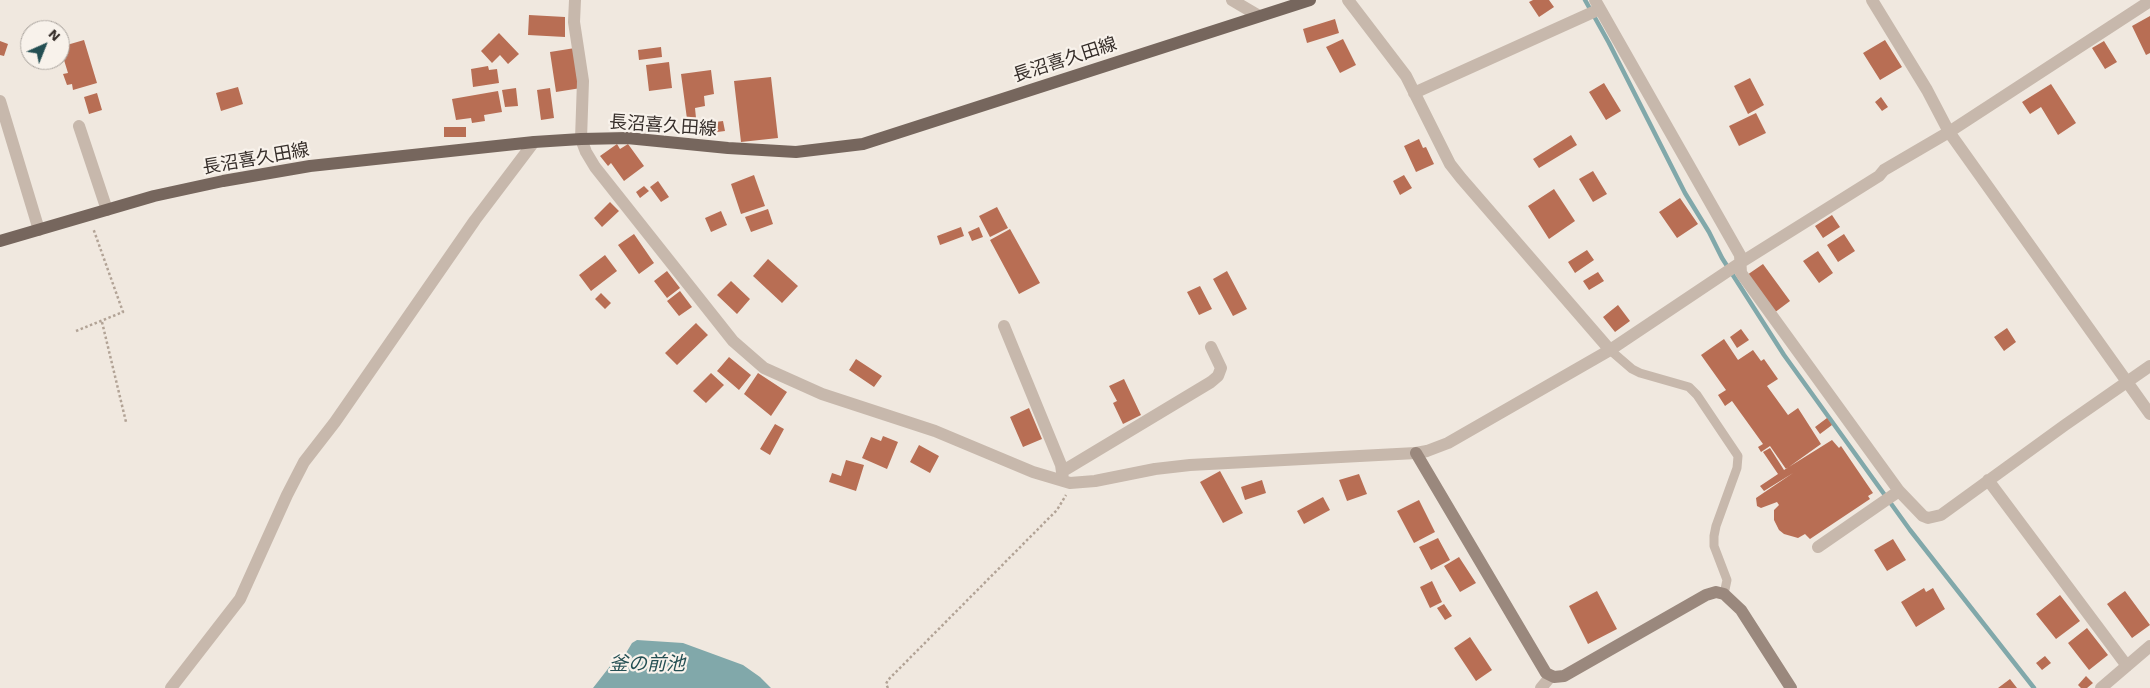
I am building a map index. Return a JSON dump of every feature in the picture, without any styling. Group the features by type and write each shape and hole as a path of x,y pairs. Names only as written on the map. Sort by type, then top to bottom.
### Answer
{"main road":[{"name":"長沼喜久田線","path":"0,241 154,196 223,181 310,166 534,142 581,139 627,138 728,148 796,152 863,144 1310,0"}],"street":[{"path":"574,0 574,22 583,81 581,139 586,152 595,167 733,341 764,368 822,394 935,431 1033,472 1095,481 1156,469 1200,464 1416,453 1448,443 1610,350 1740,263 1871,181 1884,170 1949,132 2150,1"},
{"path":"1232,0 1259,16"},
{"path":"1348,0 1400,66 1450,164 1460,178 1610,350"},
{"path":"1872,0 1927,90 1949,132 2150,414"},
{"path":"1414,93 1597,5 1740,255 1741,273 1899,491 1918,512 1928,518 1941,515 2150,366"},
{"path":"0,101 39,230"},
{"path":"79,126 107,210"},
{"path":"171,688 240,599 283,502 304,462 335,422 475,220 534,142"},
{"path":"1004,326 1065,478"},
{"path":"1065,478 1218,376 1221,368 1212,347"},
{"path":"1416,453 1546,673 1554,677 1564,676 1706,595 1716,592 1724,594 1741,610 1791,688"},
{"path":"1988,480 2127,666"},
{"path":"1818,547 1899,491"},
{"path":"2101,688 2150,646"},
{"path":"1541,688 1551,676"}],"lane":[{"path":"1610,350 1632,369 1640,373 1689,386 1738,456 1737,468 1714,536 1716,554 1727,580 1724,594"}],"path":[{"path":"76,331 123,312 88,215"},
{"path":"102,322 126,422"},
{"path":"888,688 886,684 888,680 1057,510 1065,478"}],"water":[{"name":"釜の前池","path":"637,640 683,643 743,665 760,677 771,688 593,688 614,661 626,653 632,643"}],"building":[{"path":"1533,0 1549,0 1554,7 1539,17 1529,2"},
{"path":"529,15 565,17 565,37 528,35"},
{"path":"2150,16 2150,53 2146,55 2132,26"},
{"path":"1335,19 1339,33 1307,43 1303,29"},
{"path":"499,33 519,54 508,64 500,55 492,63 481,51"},
{"path":"1343,39 1356,65 1340,73 1326,47"},
{"path":"84,40 97,83 73,90 72,84 67,85 63,74 68,73 67,70 70,70 70,44"},
{"path":"1885,40 1902,67 1880,80 1863,53"},
{"path":"0,41 8,44 4,56 0,55"},
{"path":"2104,41 2117,62 2105,69 2092,48"},
{"path":"661,47 662,57 639,60 638,50"},
{"path":"575,48 581,88 556,92 550,52"},
{"path":"669,62 672,88 649,91 646,65"},
{"path":"488,66 489,70 497,69 499,83 473,87 471,69"},
{"path":"711,70 714,94 704,96 705,106 695,108 696,118 687,119 681,74"},
{"path":"771,77 778,138 741,142 734,81"},
{"path":"1750,78 1764,105 1748,114 1734,86"},
{"path":"1604,83 1621,111 1606,120 1589,92"},
{"path":"2051,84 2076,123 2058,135 2041,107 2030,114 2022,102"},
{"path":"238,87 243,104 221,111 216,93"},
{"path":"516,88 518,106 505,107 502,90"},
{"path":"550,88 554,118 541,120 537,90"},
{"path":"498,91 502,112 484,115 485,121 472,123 471,118 456,120 452,99"},
{"path":"97,93 102,110 89,114 84,97"},
{"path":"1881,97 1888,107 1882,111 1875,102"},
{"path":"1756,113 1766,133 1739,146 1729,126"},
{"path":"723,121 725,131 710,133 708,123"},
{"path":"444,127 466,127 466,137 444,137"},
{"path":"1571,135 1577,145 1539,168 1533,159"},
{"path":"1419,139 1423,148 1426,147 1434,164 1416,172 1404,146"},
{"path":"617,144 620,149 628,144 644,166 624,181 611,163 608,166 600,156"},
{"path":"1593,171 1607,194 1593,202 1579,179"},
{"path":"754,175 765,206 741,214 731,184"},
{"path":"1404,175 1412,188 1400,195 1393,181"},
{"path":"658,181 669,197 661,202 650,187"},
{"path":"644,186 649,191 640,198 636,192"},
{"path":"1554,189 1575,221 1549,239 1528,206"},
{"path":"1680,198 1698,224 1677,238 1659,212"},
{"path":"610,202 619,211 602,227 594,218"},
{"path":"997,207 1008,228 990,237 979,216"},
{"path":"768,209 773,224 751,232 745,217"},
{"path":"721,211 727,225 711,232 705,218"},
{"path":"1832,215 1840,227 1823,238 1815,226"},
{"path":"961,227 964,236 940,245 937,236"},
{"path":"979,227 983,237 972,241 968,232"},
{"path":"1010,229 1040,283 1019,294 990,240"},
{"path":"634,234 654,263 639,274 618,245"},
{"path":"1844,234 1855,251 1838,262 1827,245"},
{"path":"1587,250 1594,260 1575,273 1568,262"},
{"path":"1818,251 1833,273 1819,283 1803,261"},
{"path":"605,255 617,271 591,291 579,275"},
{"path":"768,259 798,286 782,303 753,276"},
{"path":"1763,264 1790,301 1774,313 1747,275"},
{"path":"667,271 680,288 667,298 654,281"},
{"path":"1227,271 1247,309 1233,316 1213,279"},
{"path":"1598,272 1604,281 1589,290 1583,281"},
{"path":"731,281 750,299 737,314 717,295"},
{"path":"1200,286 1212,309 1199,315 1187,292"},
{"path":"680,291 692,307 679,316 667,301"},
{"path":"601,293 611,303 605,309 595,299"},
{"path":"1618,305 1630,321 1615,332 1603,317"},
{"path":"696,323 708,335 677,365 665,353"},
{"path":"2007,328 2016,342 2004,351 1994,337"},
{"path":"1741,329 1749,340 1737,348 1730,337"},
{"path":"1724,339 1738,360 1753,350 1761,361 1764,359 1778,379 1767,386 1788,415 1798,408 1821,444 1786,469 1770,446 1761,452 1758,447 1763,444 1732,401 1725,406 1718,395 1726,390 1701,355"},
{"path":"729,357 751,375 739,390 717,371"},
{"path":"856,359 882,376 874,387 849,370"},
{"path":"711,373 724,385 706,403 693,391"},
{"path":"758,373 787,392 771,416 744,394"},
{"path":"1124,379 1141,415 1123,424 1113,403 1117,401 1109,386"},
{"path":"1029,408 1042,439 1023,447 1010,417"},
{"path":"1827,418 1832,425 1820,434 1815,427"},
{"path":"775,424 784,429 770,455 760,449"},
{"path":"883,436 898,442 887,469 862,458 871,437 881,441"},
{"path":"1832,440 1839,448 1841,446 1873,493 1868,496 1870,499 1810,539 1805,534 1798,538 1784,534 1779,530 1774,520 1774,510 1779,505 1777,502 1761,508 1757,506 1756,498 1793,473 1764,491 1760,486 1778,474 1763,452 1770,448 1784,470"},
{"path":"919,445 939,456 930,473 910,462"},
{"path":"846,460 864,465 856,491 829,482 832,473 841,476"},
{"path":"1220,471 1243,513 1223,523 1200,482"},
{"path":"1359,474 1367,494 1347,501 1339,480"},
{"path":"1262,480 1266,493 1245,500 1241,487"},
{"path":"1323,497 1330,510 1304,524 1297,511"},
{"path":"1419,500 1435,532 1414,543 1397,511"},
{"path":"1438,538 1450,560 1431,570 1419,547"},
{"path":"1893,539 1906,560 1887,571 1874,550"},
{"path":"1459,557 1476,583 1460,592 1444,566"},
{"path":"1432,581 1442,602 1430,608 1420,587"},
{"path":"1924,588 1926,592 1933,588 1945,609 1916,627 1901,602"},
{"path":"1597,591 1617,629 1588,644 1569,606"},
{"path":"2125,591 2150,625 2132,638 2107,604"},
{"path":"2060,595 2080,621 2056,639 2036,614"},
{"path":"1444,604 1452,616 1445,620 1437,608"},
{"path":"2087,628 2108,655 2089,670 2068,643"},
{"path":"1470,637 1492,670 1476,681 1454,648"},
{"path":"2045,656 2051,663 2042,670 2036,663"},
{"path":"2086,676 2093,683 2087,688 2081,688 2078,685"},
{"path":"2010,679 2017,688 1998,688"}],"waterway":[{"path":"1585,0 1609,43 1685,193 1709,232 1722,258 1784,355 1910,530 2034,688"}]}
